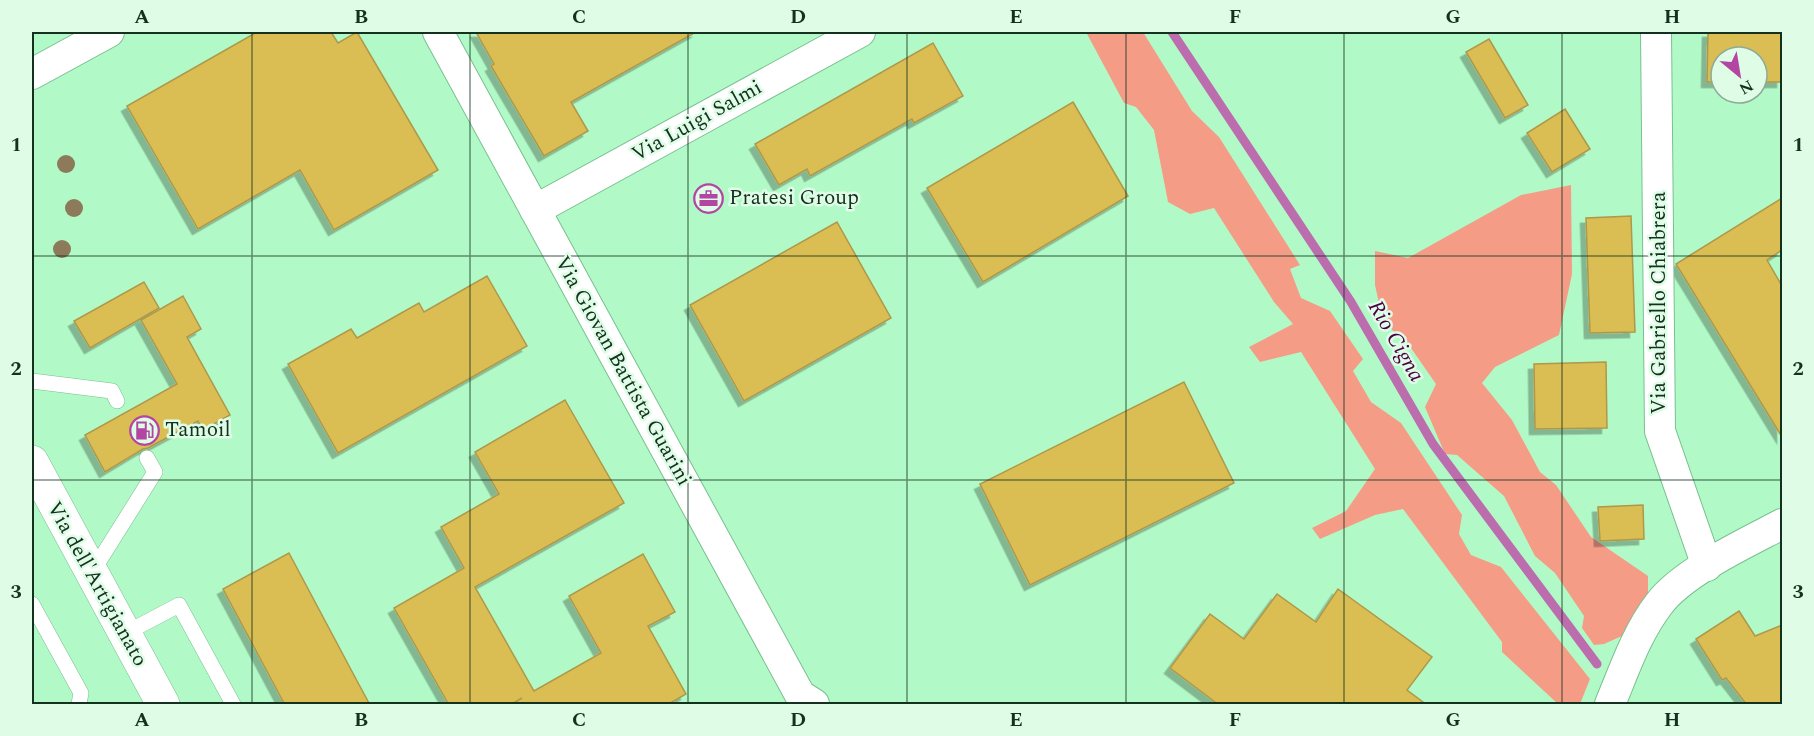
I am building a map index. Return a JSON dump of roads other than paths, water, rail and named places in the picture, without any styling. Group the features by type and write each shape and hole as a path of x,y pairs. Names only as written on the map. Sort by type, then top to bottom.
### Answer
{"street":[{"path":"32,75 109,32"},
{"name":"Via Giovan Battista Guarini","path":"438,32 535,210 565,283 800,694 814,705"},
{"name":"Via Luigi Salmi","path":"535,210 860,32"},
{"name":"Via Gabriello Chiabrera","path":"1656,32 1660,431 1707,566"},
{"name":"Via dell'Artigianato","path":"32,462 163,705"},
{"path":"1610,705 1638,639 1660,602 1678,585 1707,566 1782,524"}],"lane":[{"path":"32,381 112,391 117,401"},
{"path":"91,574 155,472 147,458"},
{"path":"32,604 81,693 79,705"},
{"path":"124,634 179,605 233,705"}],"waterway":[{"name":"Rio Cigna","path":"1172,32 1351,302 1433,444 1597,664"}],"place":[{"name":"Pratesi Group","path":"708,198"},
{"name":"Tamoil","path":"144,430"}]}
